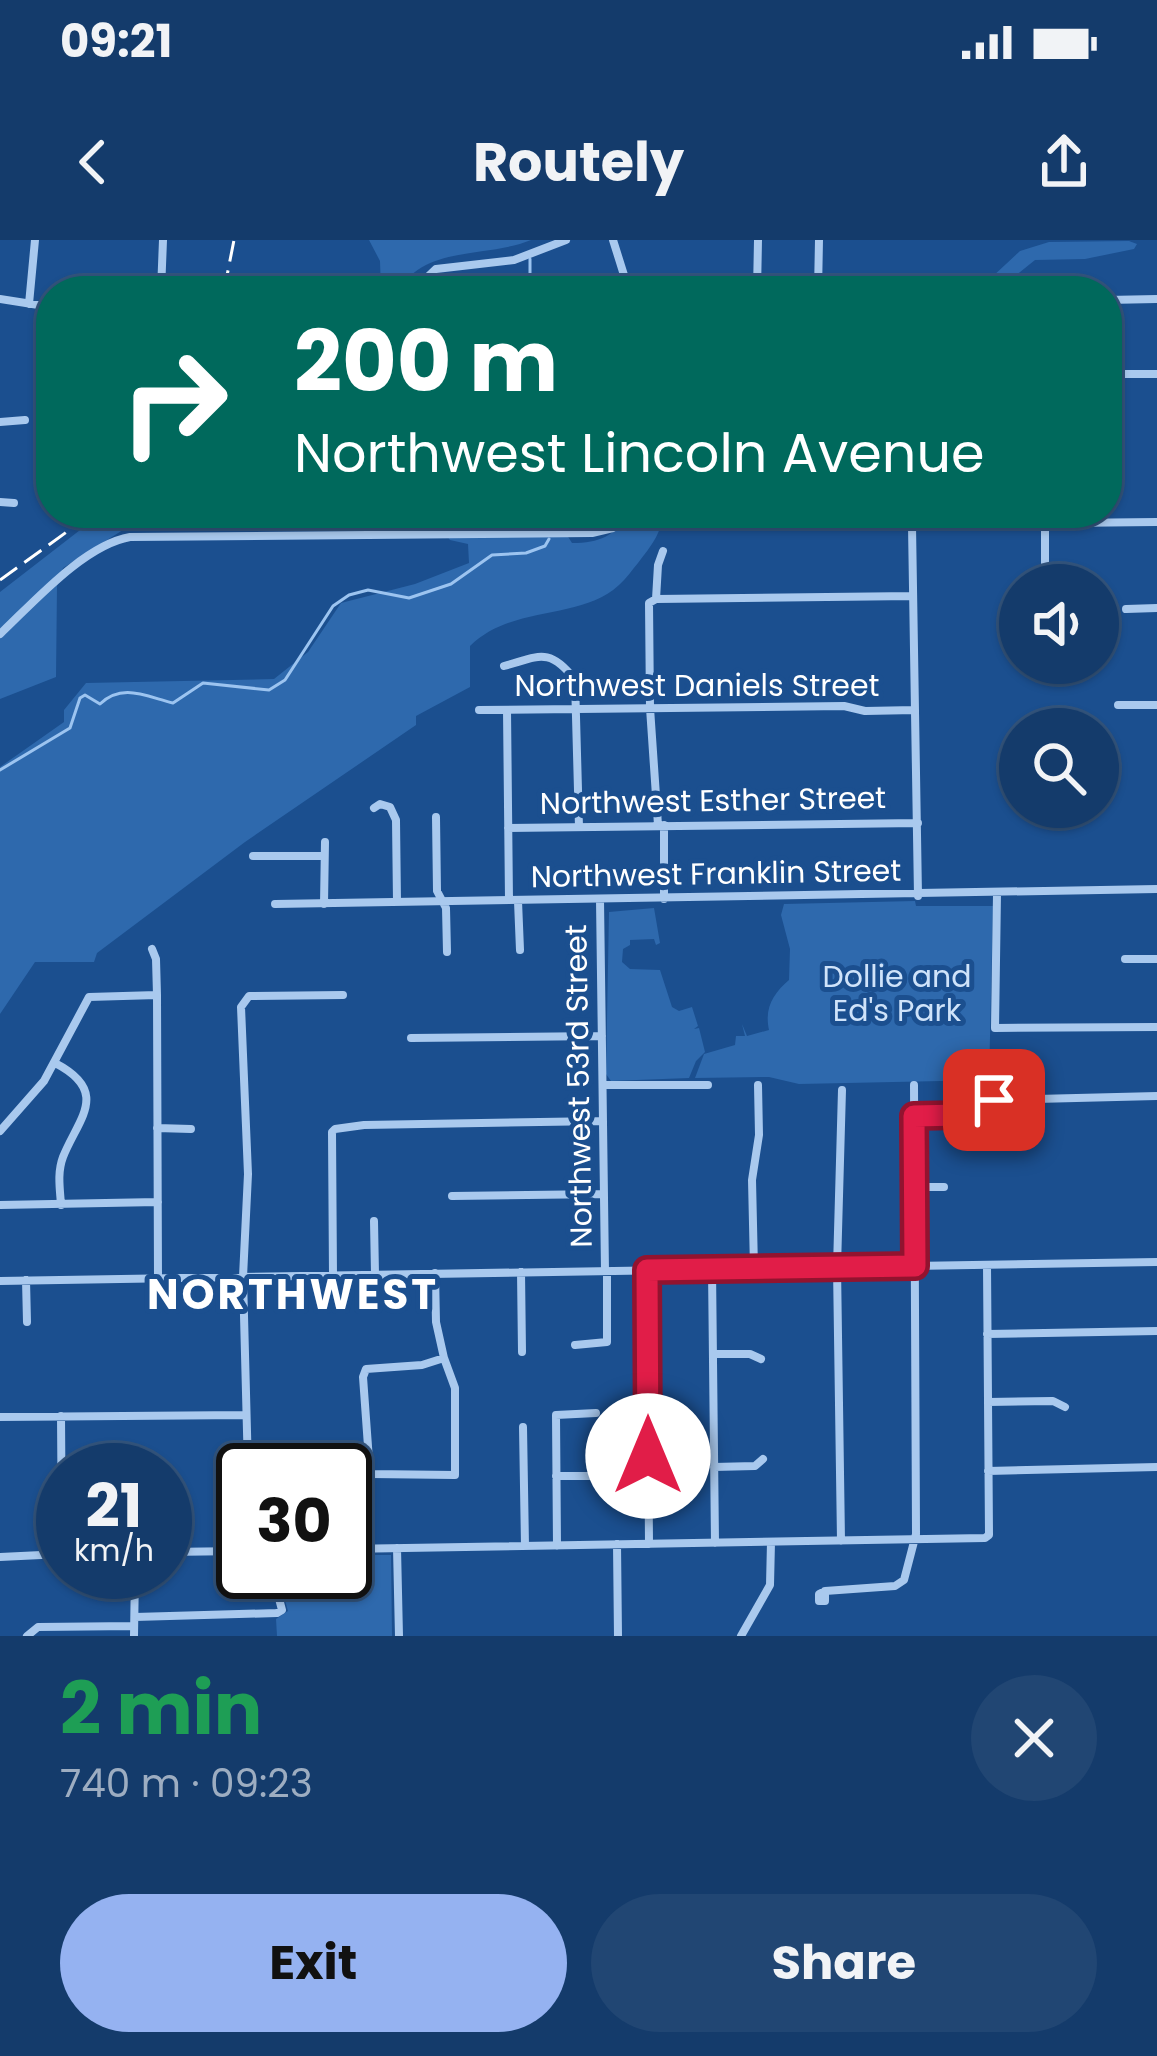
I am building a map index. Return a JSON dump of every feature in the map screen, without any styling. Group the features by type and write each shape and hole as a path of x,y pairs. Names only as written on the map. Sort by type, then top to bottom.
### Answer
{"street":[{"path":"29,304 35,240"},
{"path":"162,276 163,240"},
{"path":"425,276 436,269 514,260 566,240"},
{"path":"613,240 624,276"},
{"path":"757,276 758,240"},
{"path":"818,276 819,240"},
{"path":"0,299 36,305"},
{"path":"1122,300 1157,299"},
{"path":"1122,374 1157,374"},
{"path":"0,422 26,421"},
{"path":"0,502 14,503"},
{"path":"1122,523 1157,522"},
{"path":"384,528 384,535"},
{"path":"0,634 49,586 120,538 550,534 609,528"},
{"path":"912,528 918,896"},
{"path":"1045,528 1045,564"},
{"path":"656,599 663,551"},
{"path":"664,899 650,708 649,603 656,599 913,596"},
{"path":"1126,609 1157,608"},
{"path":"504,666 528,656 547,656 574,680 579,827"},
{"path":"1118,706 1157,705"},
{"name":"Northwest Daniels Street","path":"478,710 844,706 865,712 915,710"},
{"path":"507,710 508,828 520,950"},
{"path":"374,808 385,805 395,816 397,902"},
{"path":"436,817 437,891 443,902 447,952"},
{"name":"Northwest Esther Street","path":"508,828 918,823"},
{"path":"324,904 325,842"},
{"path":"253,856 323,856"},
{"name":"Northwest Franklin Street","path":"275,904 1157,889"},
{"path":"997,894 995,1028 1157,1027"},
{"name":"Northwest 53rd Street","path":"575,1345 607,1342 600,900"},
{"path":"152,949 157,994 158,1278"},
{"path":"1125,959 1157,959"},
{"path":"0,1131 55,1063 89,997 157,994"},
{"path":"248,1443 243,1276 248,1174 241,1007 249,996 343,995"},
{"path":"411,1038 602,1036"},
{"path":"55,1063 79,1081 88,1104 60,1168 61,1205"},
{"path":"754,1268 752,1180 759,1135 758,1084"},
{"path":"603,1085 708,1085"},
{"path":"825,1591 895,1586 908,1571 914,1539 914,1085"},
{"path":"841,1540 837,1267 842,1090"},
{"path":"914,1116 960,1115 992,1100 1157,1096"},
{"path":"333,1275 332,1132 364,1125 603,1121"},
{"path":"158,1128 191,1129"},
{"path":"912,1187 944,1187"},
{"path":"452,1196 604,1194"},
{"path":"0,1205 158,1202"},
{"path":"374,1221 375,1274"},
{"path":"0,1281 1157,1262"},
{"path":"372,1548 989,1535 987,1265"},
{"path":"712,1269 715,1543"},
{"path":"647,1270 649,1544"},
{"path":"521,1272 522,1352"},
{"path":"435,1274 436,1322 455,1388 455,1475 370,1474 366,1370 444,1358"},
{"path":"26,1280 27,1322"},
{"path":"987,1334 1157,1331"},
{"path":"713,1354 750,1354 761,1359"},
{"path":"988,1402 1053,1401 1065,1407"},
{"path":"557,1546 556,1415 596,1413"},
{"path":"0,1417 247,1415"},
{"path":"61,1416 61,1443"},
{"path":"523,1427 525,1546"},
{"path":"714,1467 755,1466 763,1459"},
{"path":"988,1471 1157,1467"},
{"path":"556,1476 594,1476"},
{"path":"741,1636 770,1585 771,1542"},
{"path":"617,1544 618,1636"},
{"path":"397,1548 399,1636"},
{"path":"0,1557 36,1555"},
{"path":"29,1633 282,1610 279,1599"}],"green space":[{"path":"369,240 531,240 440,259 410,276 380,276 380,261"},
{"path":"1049,242 1137,244 1134,249 1085,259 1035,260 1015,276 993,276 1020,251"},
{"path":"83,528 126,528 63,568 57,586 56,677 0,699 0,592"},
{"path":"562,528 572,543 606,537 617,528 660,528 619,585 585,604 487,633 470,646 470,687 416,716 416,725 245,842 97,953 94,962 35,962 0,1014 0,767 64,722 64,710 86,683 274,679 308,652 341,603 415,584 469,563 468,544 450,540 443,531"},
{"name":"Dollie and Ed's Park","path":"915,901 916,906 993,906 989,1080 799,1084 769,1077 695,1078 704,1054 735,1045 736,1036 745,1036 742,1024 747,1036 769,1030 771,1001 789,980 790,949 781,915 784,904"},
{"path":"654,908 660,943 630,940 622,962 630,969 660,970 672,1007 679,1011 692,1007 698,1026 694,1029 699,1028 705,1052 689,1078 611,1081 606,1074 609,912"},
{"path":"372,1555 391,1555 392,1636 277,1636 276,1619 288,1611 285,1599 372,1599"}],"waterway":[{"path":"530,259 530,276"},
{"path":"0,770 70,728 85,695 100,704 125,693 173,703 203,683 269,690 285,680 333,606 349,595 368,590 409,598 451,584 492,555 526,553 545,546 549,539"}],"railway":[{"path":"227,276 234,240"},
{"path":"0,580 72,528"}],"district":[{"name":"NORTHWEST","path":"293,1294"}],"route":[{"path":"648,1456 647,1270 915,1266 914,1116 960,1115 994,1100"}]}
